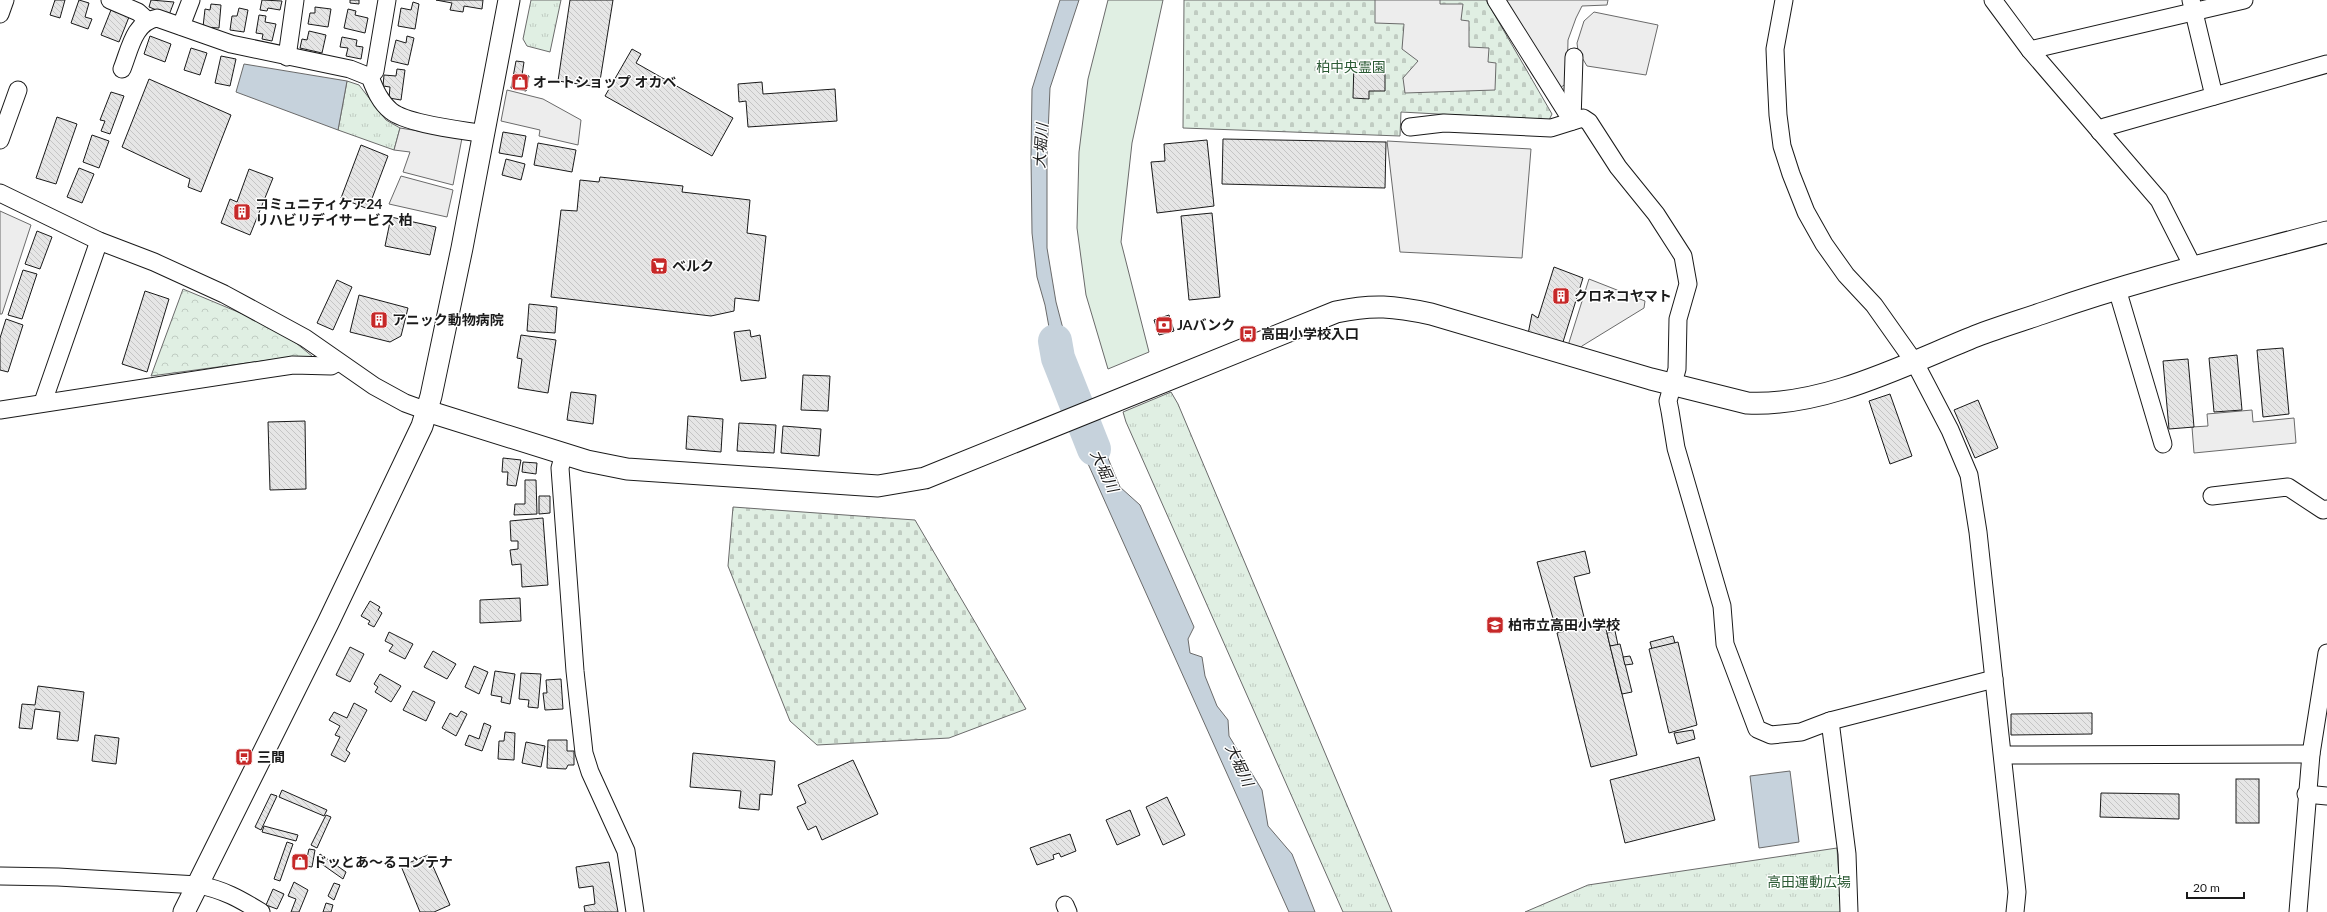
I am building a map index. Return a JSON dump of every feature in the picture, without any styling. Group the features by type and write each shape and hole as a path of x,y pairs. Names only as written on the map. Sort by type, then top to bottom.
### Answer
{"street":[{"path":"0,14 5,0"},
{"path":"110,0 138,12 146,20"},
{"path":"181,26 191,0"},
{"path":"287,57 295,0"},
{"path":"370,77 375,71 387,0"},
{"path":"184,912 335,609 415,443 427,411 484,134 509,0"},
{"path":"1496,0 1572,121"},
{"path":"1784,0 1775,49 1776,74 1778,115 1782,146 1791,174 1806,212 1824,244 1846,275 1874,305 1915,363 1950,430 1969,475 1978,532 2003,755 2017,892 2015,912"},
{"path":"1993,0 2030,50 2159,200 2189,259 2191,269"},
{"path":"2030,50 2192,6 2244,0"},
{"path":"2192,6 2214,96"},
{"path":"122,69 139,27 146,20 157,18 232,44 287,57 350,69 370,77 377,95 391,111 408,119 484,134"},
{"path":"1572,121 1574,57"},
{"path":"2100,132 2105,127 2327,64"},
{"path":"0,140 18,90"},
{"path":"1410,127 1444,123 1551,128 1583,118 1589,122 1618,167 1656,214 1683,256 1688,284 1678,319 1677,369 1674,385 1668,401 1676,448 1722,606 1725,644 1757,729 1771,735 1801,732 1830,721 1994,679"},
{"path":"0,193 99,241 154,262 224,294 305,338 338,362 405,403 427,411 564,454 609,466 627,469 878,486 925,478 1336,312 1363,306 1395,306 1431,314 1674,385 1747,403 1764,404 1809,398 1915,363 1977,335 2117,289 2327,232"},
{"path":"43,402 99,241"},
{"path":"2117,289 2163,444"},
{"path":"0,410 43,402 293,365 331,366 338,362"},
{"path":"564,454 560,468 576,679 584,753 590,772 626,851 635,912"},
{"path":"2212,496 2288,487 2323,510 2327,509"},
{"path":"2298,912 2306,794 2327,653"},
{"path":"1830,721 1846,854 1849,912"},
{"path":"2003,755 2311,754"},
{"path":"2306,794 2327,796"},
{"path":"0,876 58,876 198,885 216,888 234,896 261,912"}],"green space":[{"path":"531,0 561,0 550,52 527,46 523,39"},
{"path":"1108,0 1163,0 1132,143 1121,242 1149,352 1108,369 1086,295 1077,228 1079,152 1088,79"},
{"name":"柏中央霊園","path":"1184,0 1486,0 1552,114 1549,120 1401,112 1400,136 1183,128"},
{"path":"347,81 359,85 386,120 400,128 394,150 338,130"},
{"path":"183,289 269,325 296,343 318,361 292,357 151,376"},
{"path":"1171,392 1178,404 1392,912 1343,912 1126,422 1123,412"},
{"path":"733,507 915,520 1026,709 949,738 817,745 790,721 728,566"},
{"name":"高田運動広場","path":"1837,848 1841,912 1525,912 1588,885"}],"shaded area":[{"path":"1375,0 1440,0 1440,4 1463,4 1461,20 1469,21 1469,47 1489,48 1488,62 1496,63 1495,90 1405,93 1403,78 1418,61 1402,49 1404,24 1375,23"},
{"path":"1501,0 1608,0 1607,5 1582,6 1568,40 1567,83 1557,90"},
{"path":"1594,12 1658,25 1646,75 1587,66 1578,51 1577,43 1584,21"},
{"path":"507,90 543,99 581,120 578,145 539,136 540,130 501,121"},
{"path":"400,128 462,138 453,185 403,172 410,152 394,150"},
{"path":"1387,141 1531,149 1522,258 1400,252"},
{"path":"401,176 453,190 447,217 389,204"},
{"path":"0,211 31,225 2,314 0,314"},
{"path":"1589,279 1645,301 1644,308 1582,346 1576,354 1566,352"},
{"path":"2252,410 2253,422 2294,418 2296,443 2194,453 2192,427 2208,426 2207,414"}],"water":[{"path":"1060,0 1079,0 1050,88 1047,156 1047,248 1056,302 1077,382 1060,388 1045,305 1037,277 1032,233 1031,157 1032,89"},
{"path":"244,64 347,81 338,130 236,92"},
{"path":"1092,420 1120,487 1140,505 1194,627 1188,639 1190,653 1202,657 1205,676 1217,706 1228,720 1229,736 1262,790 1268,826 1292,854 1315,912 1289,912 1072,428"},
{"path":"1790,771 1799,842 1759,848 1750,776"}],"pier":[{"path":"1094,419 1097,425 1073,435 1070,428"}],"building":[{"path":"55,0 65,0 60,18 50,15"},
{"path":"79,0 89,3 85,17 92,19 88,29 71,23"},
{"path":"151,0 174,2 169,15 149,7"},
{"path":"262,0 282,1 280,10 268,8 267,11 260,10"},
{"path":"350,0 359,0 359,4 350,3"},
{"path":"436,0 483,0 482,9 464,6 463,12 450,10 452,3"},
{"path":"570,0 613,0 599,87 558,81"},
{"path":"413,2 419,4 415,29 398,26 401,8 411,10"},
{"path":"211,4 221,5 219,28 203,27 205,9 210,10"},
{"path":"315,7 331,9 328,27 308,24 310,13 315,13"},
{"path":"239,8 248,10 244,32 230,30 232,16 237,16"},
{"path":"348,9 356,11 355,15 368,18 365,33 344,28"},
{"path":"111,10 129,17 119,42 101,35"},
{"path":"259,15 266,16 265,22 276,24 272,41 262,39 263,34 256,33"},
{"path":"309,31 326,35 322,53 300,48 302,39 307,40"},
{"path":"150,36 171,44 165,62 144,54"},
{"path":"407,36 414,38 408,65 391,61 396,40 406,43"},
{"path":"342,37 357,40 356,46 363,47 361,59 346,56 348,48 340,47"},
{"path":"191,48 207,53 200,75 184,70"},
{"path":"632,49 641,54 636,63 733,118 712,156 605,96"},
{"path":"221,56 236,59 230,86 215,83"},
{"name":"オートショップ オカベ","path":"516,61 524,62 522,75 529,76 526,91 511,88"},
{"path":"1354,62 1385,63 1385,91 1369,91 1369,99 1353,98"},
{"path":"397,69 405,70 401,100 389,98 390,87 383,86 384,75 396,76"},
{"path":"149,79 231,115 201,192 188,187 190,179 122,147"},
{"path":"762,82 763,94 835,89 837,121 748,127 746,101 739,102 738,84"},
{"path":"111,92 124,96 110,134 101,131 105,121 100,120"},
{"path":"57,117 77,124 56,184 36,178"},
{"path":"503,132 526,136 522,157 499,153"},
{"path":"92,135 109,141 99,168 83,162"},
{"path":"1223,139 1386,142 1385,188 1222,184"},
{"path":"1207,140 1214,206 1157,213 1151,162 1165,161 1164,144"},
{"path":"538,143 576,150 572,172 534,165"},
{"path":"361,145 388,156 368,209 341,198"},
{"path":"506,159 525,164 521,180 502,175"},
{"path":"79,168 94,174 82,203 67,197"},
{"name":"コミュニティケア24 リハビリデイサービス 柏","path":"249,169 273,178 250,235 221,223 230,199 237,202"},
{"name":"ベルク","path":"600,177 683,186 682,192 750,200 747,233 766,236 759,301 735,298 734,311 711,316 551,297 561,210 577,211 580,180 599,182"},
{"path":"1212,213 1220,297 1189,300 1181,216"},
{"path":"391,217 436,227 430,255 385,246"},
{"path":"37,231 52,237 40,269 25,264"},
{"name":"クロネコヤマト","path":"1554,267 1583,278 1563,342 1528,334 1532,314 1538,318"},
{"path":"23,270 37,274 22,319 8,315"},
{"path":"337,280 352,287 333,330 317,323"},
{"path":"145,291 169,299 147,372 122,364"},
{"name":"アニック動物病院","path":"359,295 408,308 401,336 390,342 350,332"},
{"path":"529,304 557,307 555,333 527,331"},
{"name":"JAバンク","path":"1169,315 1174,331 1159,335 1154,320"},
{"path":"6,319 23,325 8,372 0,370 0,338"},
{"path":"750,330 751,337 760,335 766,378 741,381 734,332"},
{"path":"521,335 556,340 548,393 518,388 522,359 517,358"},
{"path":"2283,348 2289,414 2263,417 2257,350"},
{"path":"2237,355 2242,410 2214,412 2209,358"},
{"path":"2188,359 2194,427 2169,429 2163,361"},
{"path":"803,375 830,376 828,411 801,410"},
{"path":"571,392 596,395 593,424 567,420"},
{"path":"1890,394 1912,456 1890,464 1869,401"},
{"path":"1978,400 1998,448 1975,458 1954,410"},
{"path":"688,416 723,419 721,452 686,449"},
{"path":"305,421 306,489 270,490 268,422"},
{"path":"739,423 776,425 774,453 737,451"},
{"path":"783,426 821,429 819,456 781,453"},
{"path":"503,458 521,460 516,486 507,485 508,472 502,472"},
{"path":"523,462 537,463 536,474 522,472"},
{"path":"525,480 536,480 537,514 514,515 515,504 525,504"},
{"path":"539,496 550,496 550,513 539,514"},
{"path":"543,518 548,585 522,587 521,564 512,565 510,550 518,549 518,541 511,541 510,521"},
{"path":"1585,551 1590,573 1574,577 1585,621 1556,629 1537,562"},
{"path":"520,598 521,621 480,623 480,600"},
{"path":"370,601 380,607 378,610 382,613 374,627 368,624 370,621 361,616"},
{"path":"1604,621 1637,755 1591,767 1557,633"},
{"path":"1615,631 1618,645 1610,646 1607,633"},
{"path":"389,632 413,644 405,659 389,651 393,645 385,641"},
{"path":"1673,636 1675,643 1652,649 1650,642"},
{"path":"1678,642 1697,725 1669,733 1649,649"},
{"path":"1620,644 1632,692 1622,694 1610,646"},
{"path":"350,647 364,654 350,682 336,675"},
{"path":"433,651 456,664 447,679 424,667"},
{"path":"1630,656 1633,664 1625,665 1623,657"},
{"path":"474,666 488,672 479,694 465,687"},
{"path":"495,671 515,674 510,704 501,702 502,697 491,695"},
{"path":"521,673 541,674 538,708 528,707 529,700 519,699"},
{"path":"380,674 401,686 391,702 375,692 378,687 374,684"},
{"path":"561,679 563,709 545,710 543,693 547,693 546,680"},
{"path":"38,686 84,692 78,741 57,739 60,712 35,709 32,729 19,728 22,704 35,705"},
{"path":"413,691 435,702 426,721 403,710"},
{"path":"354,703 367,710 346,750 350,753 345,762 331,755 340,737 335,735 340,726 329,720 334,712 347,718"},
{"path":"461,711 467,714 456,736 442,728 450,713 457,717"},
{"path":"2092,713 2092,734 2011,735 2011,714"},
{"path":"484,723 491,726 482,751 465,745 469,735 479,739"},
{"path":"1693,730 1695,739 1677,744 1674,733"},
{"path":"505,732 515,733 514,760 498,759 499,741 504,741"},
{"path":"95,735 119,738 116,764 92,761"},
{"path":"548,740 567,740 567,751 574,751 574,765 568,765 566,769 547,768"},
{"path":"526,742 545,746 541,767 522,763"},
{"path":"693,753 775,761 772,795 760,794 759,810 739,808 741,791 690,787"},
{"path":"1699,757 1715,820 1625,843 1610,780"},
{"path":"853,760 878,814 822,840 816,826 808,830 797,807 806,803 798,785"},
{"path":"2236,779 2259,779 2259,823 2236,823"},
{"path":"282,790 327,810 324,816 279,797"},
{"path":"2101,793 2179,794 2179,819 2100,817"},
{"path":"271,794 277,796 261,830 255,827"},
{"path":"1167,797 1185,835 1163,845 1146,807"},
{"path":"1130,810 1140,835 1117,845 1106,820"},
{"path":"326,815 331,817 317,848 311,845"},
{"path":"264,826 298,835 296,841 262,832"},
{"path":"1070,834 1076,851 1061,857 1059,853 1053,855 1054,859 1037,865 1030,848"},
{"path":"287,842 293,844 280,881 274,879"},
{"path":"309,849 315,850 312,867 305,866"},
{"path":"320,854 346,872 343,879 316,860"},
{"path":"428,855 450,905 434,912 420,912 401,866"},
{"path":"609,862 618,912 585,912 584,906 595,904 593,886 579,888 576,867"},
{"path":"294,882 308,890 299,912 291,912 296,899 288,896"},
{"path":"334,883 340,885 334,900 328,896"},
{"path":"273,889 284,894 277,909 266,905"},
{"path":"326,903 333,905 331,912 323,912"}],"waterway":[{"name":"大堀川","path":"1055,341 1058,358 1094,449"}],"place":[{"name":"オートショップ オカベ","path":"520,82"},
{"name":"コミュニティケア24 リハビリデイサービス 柏","path":"242,212"},
{"name":"ベルク","path":"659,266"},
{"name":"クロネコヤマト","path":"1561,296"},
{"name":"アニック動物病院","path":"379,320"},
{"name":"JAバンク","path":"1164,325"},
{"name":"高田小学校入口","path":"1248,334"},
{"name":"柏市立高田小学校","path":"1495,625"},
{"name":"三間","path":"244,757"},
{"name":"ドッとあ〜るコンテナ","path":"300,862"}]}
